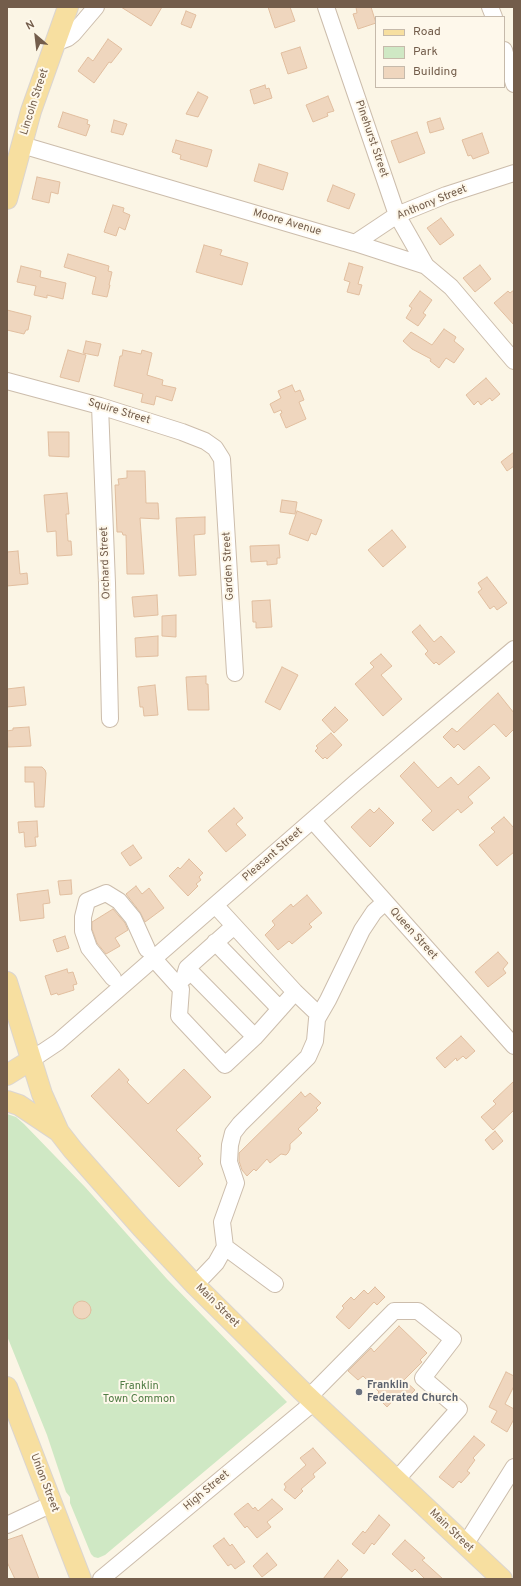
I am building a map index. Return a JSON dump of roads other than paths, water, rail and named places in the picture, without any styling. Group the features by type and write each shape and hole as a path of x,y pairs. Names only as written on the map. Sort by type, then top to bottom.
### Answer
{"main road":[{"name":"Lincoln Street","path":"7,199 31,111 68,7"},
{"name":"Main Street","path":"7,982 42,1094 60,1132 104,1186 195,1285 312,1400 502,1579"},
{"path":"7,1075 31,1060"},
{"path":"7,1101 19,1105 60,1132"},
{"name":"Union Street","path":"7,1387 82,1579"}],"street":[{"path":"55,43 68,38 73,34 96,7"},
{"name":"Pinehurst Street","path":"326,7 397,216 426,266"},
{"path":"505,53 514,84"},
{"name":"Moore Avenue","path":"22,145 355,243 426,266 451,287 514,361"},
{"name":"Anthony Street","path":"355,243 397,216 446,195 514,173"},
{"name":"Squire Street","path":"7,381 100,406 182,432 205,441 215,448 222,459"},
{"name":"Orchard Street","path":"100,406 108,583 110,719"},
{"name":"Garden Street","path":"222,459 235,673"},
{"name":"Pleasant Street","path":"31,1060 58,1042 150,954 216,906 514,649"},
{"name":"Queen Street","path":"313,821 514,1046"},
{"path":"113,978 89,948 83,931 83,917 87,901 106,893 119,901 133,918 150,954 181,989"},
{"path":"195,1285 216,1263 225,1247 222,1222 236,1183 229,1162 230,1145 233,1133 240,1124 308,1056 315,1041 316,1022 319,1015 328,1000 364,926 374,912 385,902"},
{"path":"216,906 295,992 319,1015"},
{"path":"234,926 187,968 181,989 179,1016 225,1065 255,1037 295,992"},
{"path":"215,942 280,1009"},
{"path":"187,968 255,1037"},
{"path":"225,1247 275,1284"},
{"name":"High Street","path":"100,1579 312,1400 394,1311 418,1311 454,1339 423,1378 459,1409 397,1479"},
{"path":"465,1545 512,1478"},
{"path":"7,1525 52,1504"}],"place":[{"name":"Franklin Federated Church","path":"359,1392"}],"park label":[{"name":"Franklin Town Common","path":"139,1393"}]}
